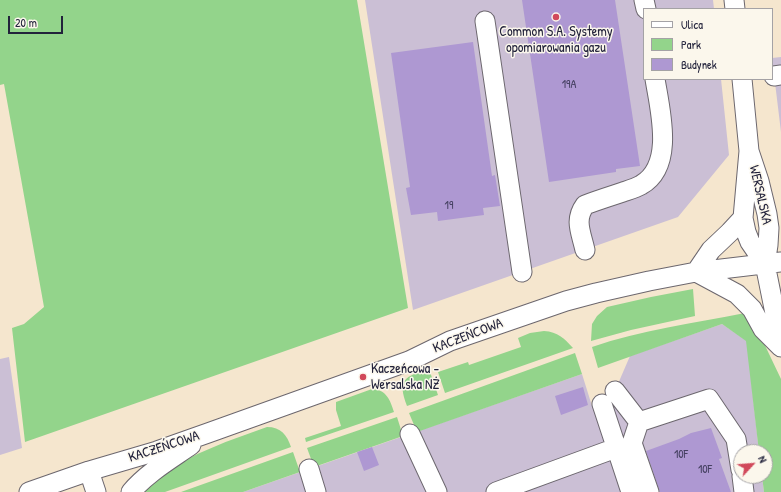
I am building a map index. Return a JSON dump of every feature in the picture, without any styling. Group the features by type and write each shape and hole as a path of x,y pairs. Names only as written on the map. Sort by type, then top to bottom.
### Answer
{"street":[{"path":"485,21 522,272"},
{"path":"585,250 578,220 580,211 585,205 641,186 654,175 659,163 662,149 662,125 655,80"},
{"name":"WERSALSKA","path":"742,80 749,151 743,218 750,242 773,263"},
{"name":"WERSALSKA","path":"749,151 759,181 767,214 768,245 773,263 781,343"},
{"path":"743,218 711,250 696,272 737,294 752,309 763,329 781,347"},
{"name":"KACZEŃCOWA","path":"29,492 208,433 408,361 450,341 551,306 603,291 696,272 773,263"},
{"path":"631,492 616,448 608,398 639,422"},
{"path":"639,422 709,398 736,439 737,444"},
{"path":"639,422 632,444 649,492"},
{"path":"131,492 136,486 208,433"},
{"path":"410,434 437,492"},
{"path":"496,492 616,448"},
{"path":"309,469 316,492"},
{"path":"89,471 96,492"}],"shaded area":[{"path":"365,0 713,0 714,8 643,8 643,80 721,80 729,155 678,217 413,310"},
{"path":"781,57 781,132 773,66 773,58"},
{"path":"722,324 747,341 758,444 733,444 733,484 763,484 764,492 243,492 582,374 592,406 602,404 611,400 630,356"},
{"path":"9,357 22,448 0,455 0,359"}],"green space":[{"path":"0,0 357,0 408,308 25,442 12,328 24,324 44,307 4,84 0,85"},
{"path":"693,289 695,316 631,330 591,341 592,324 597,316 607,307"},
{"path":"745,313 760,335 781,379 781,492 764,492 763,484 773,484 773,444 758,444 746,341 722,324 598,368 592,347 648,331"},
{"path":"544,331 560,336 573,348 445,393 438,372 468,362 469,365 521,347 518,338 530,333"},
{"path":"575,353 582,374 417,432 409,413"},
{"path":"429,369 438,395 407,406 403,390 405,380 414,374"},
{"path":"372,389 381,391 387,396 394,412 306,442 305,438 341,426 336,410 336,402"},
{"path":"397,417 403,436 314,467 307,448"},
{"path":"267,427 276,428 283,432 291,447 165,492 138,492 157,477 185,460 226,442"},
{"path":"293,452 300,472 243,492 181,492"}],"building":[{"path":"522,0 615,0 640,166 616,169 616,172 549,182"},
{"path":"473,42 492,176 495,175 500,206 483,208 484,215 438,221 437,212 411,215 406,188 410,187 391,53"},
{"path":"583,387 588,405 561,415 555,396"},
{"path":"711,428 722,458 719,459 731,492 660,492 646,451 691,433"},
{"path":"372,447 379,465 364,471 357,452"}],"place":[{"name":"Common S.A. Systemy opomiarowania gazu","path":"556,17"},
{"name":"Kaczeńcowa - Wersalska NŻ","path":"363,377"}]}
